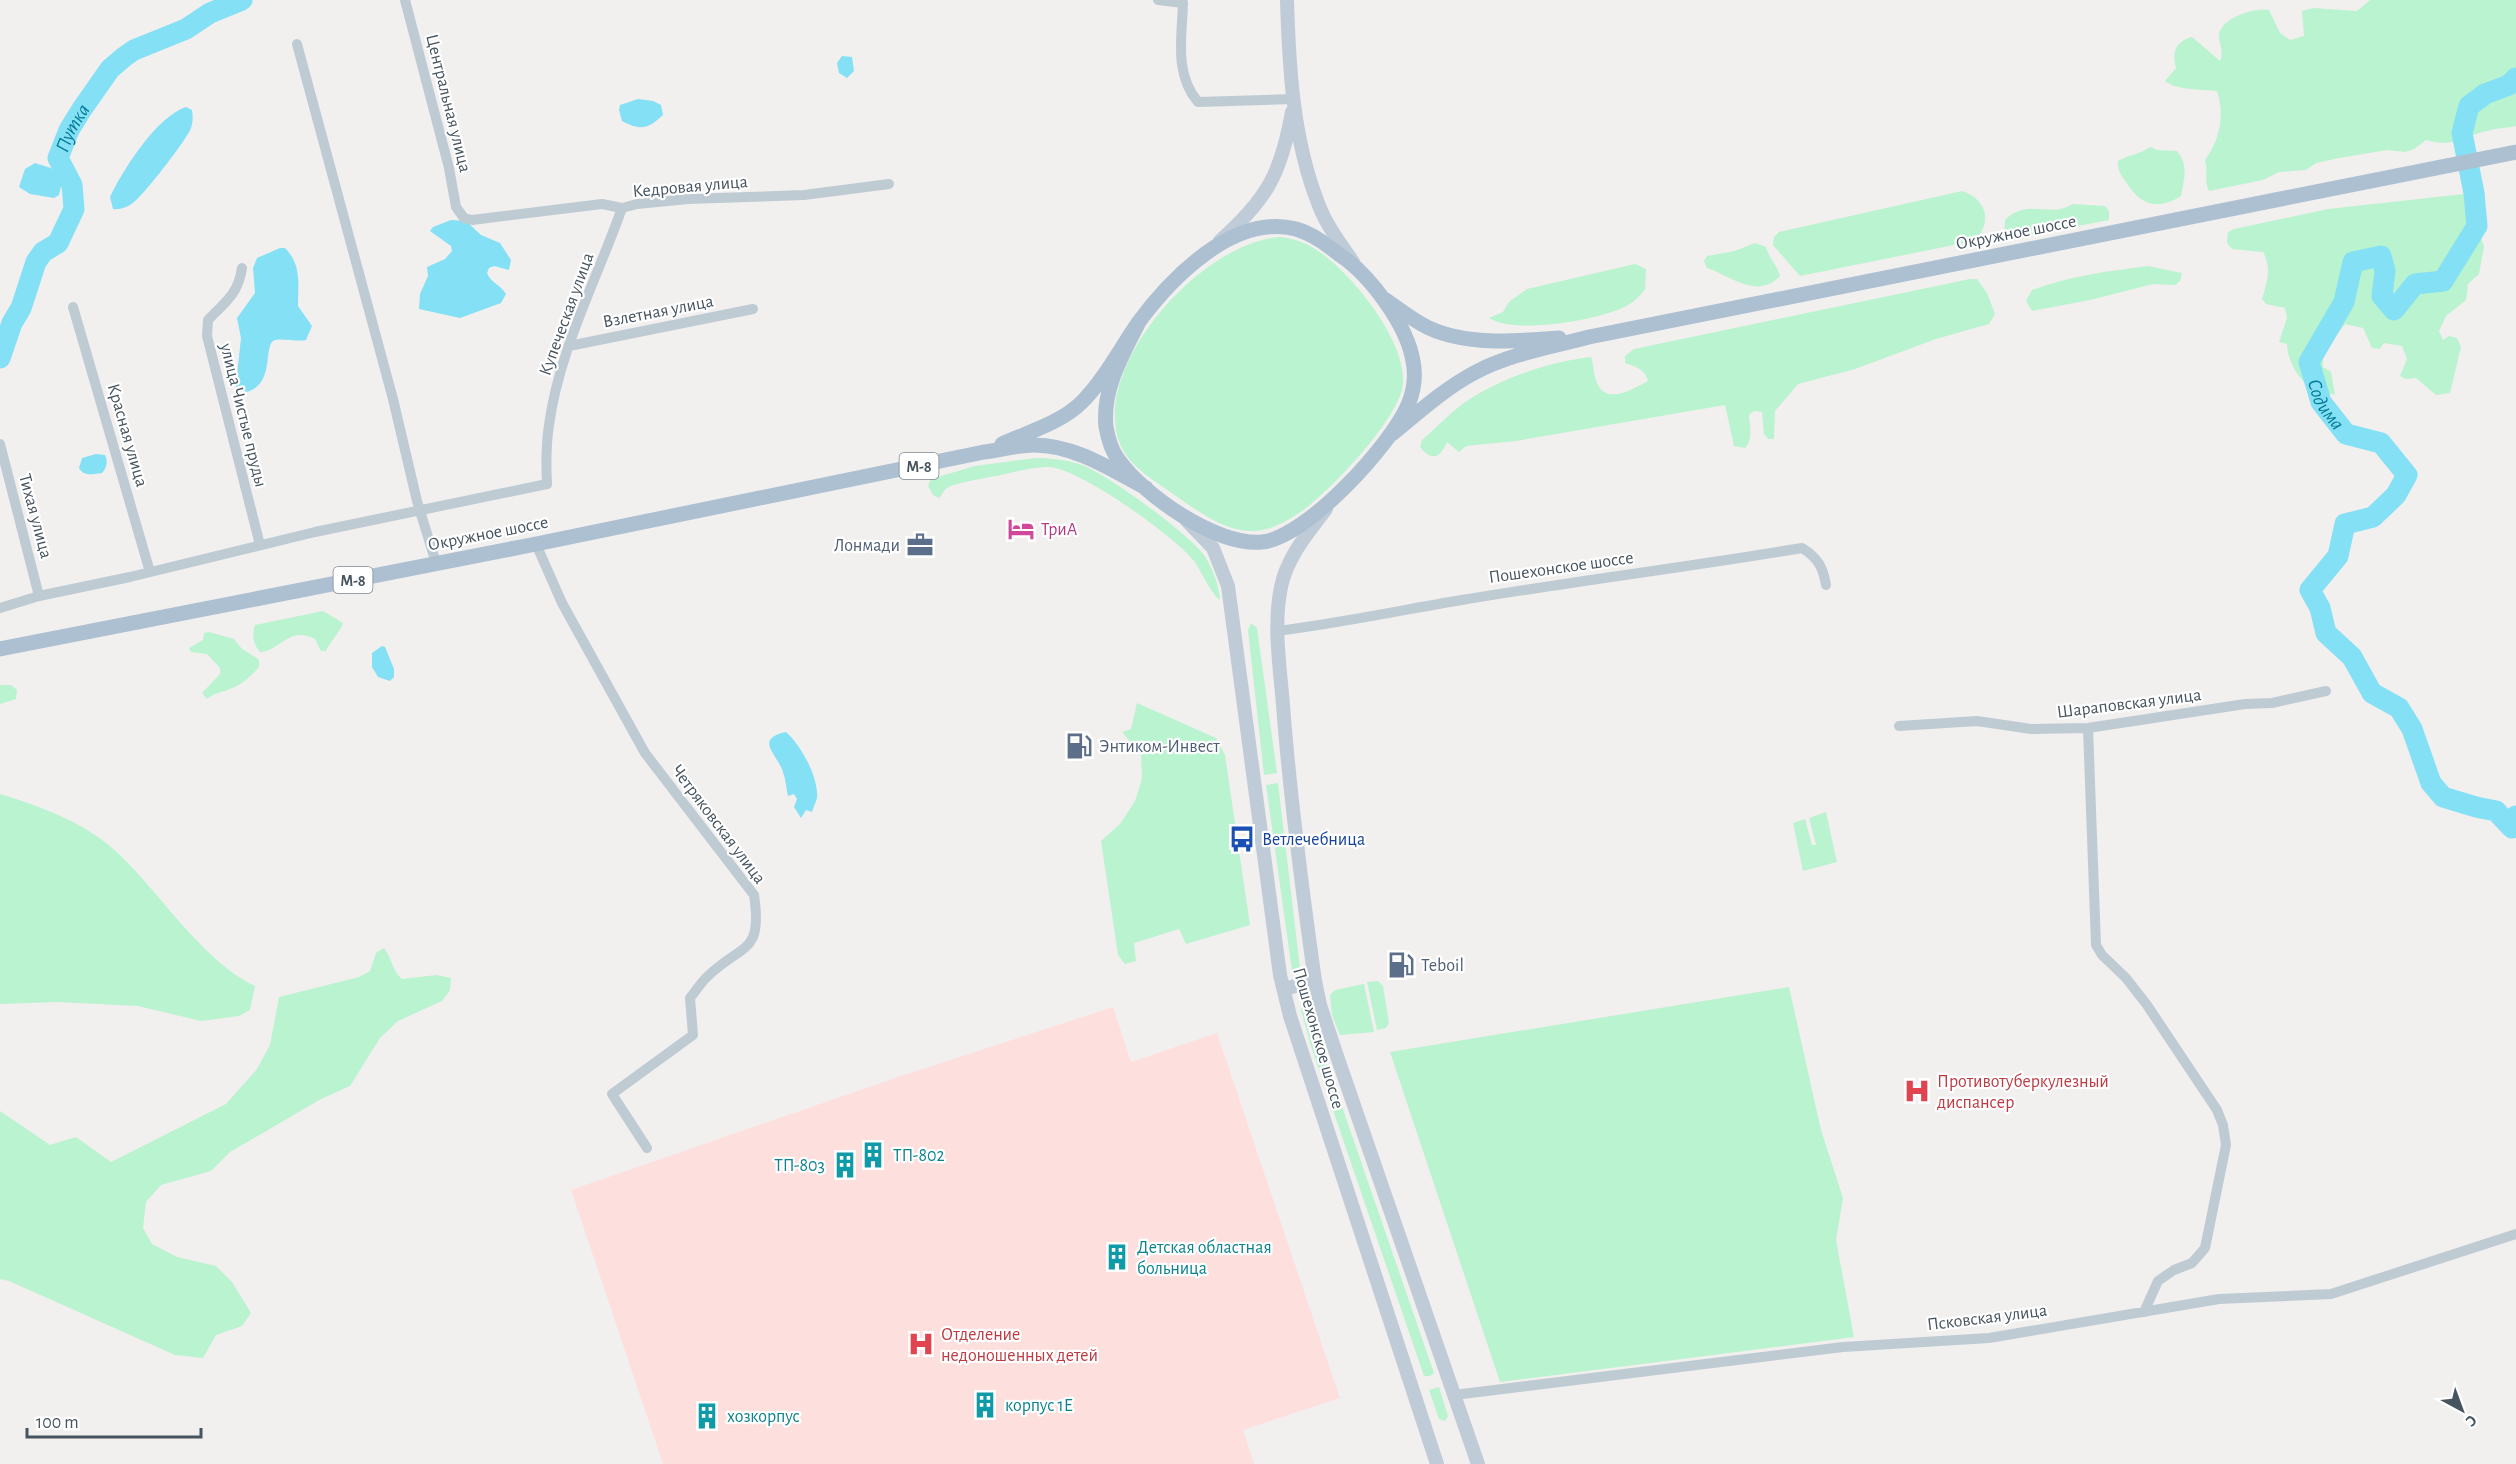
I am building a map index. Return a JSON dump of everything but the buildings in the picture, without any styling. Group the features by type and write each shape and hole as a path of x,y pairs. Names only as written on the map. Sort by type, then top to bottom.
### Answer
{"main road":[{"path":"1287,0 1293,103 1318,205 1334,236 1354,264"},
{"path":"1212,249 1264,194 1285,149 1293,103"},
{"name":"Окружное шоссе","path":"1140,320 1110,384 1106,419 1109,440 1116,457 1146,488 1181,515 1235,539 1264,542 1300,525 1336,496 1392,434 1447,390 1475,372 1526,354 1589,337 2516,152"},
{"name":"Окружное шоссе","path":"984,452 1053,421 1075,408 1091,391 1140,320 1178,277 1212,249 1254,230 1272,227 1289,228 1317,238 1354,264 1382,297 1406,339 1414,363 1414,385 1409,403 1392,434"},
{"name":"Окружное шоссе","path":"1382,297 1429,328 1456,336 1506,340 1589,337"},
{"name":"Окружное шоссе","path":"0,649 536,544 984,452 1027,446 1054,447 1101,464 1146,488"},
{"name":"Пошехонское шоссе","path":"1336,496 1296,550 1287,567 1281,586 1277,631 1292,809 1315,981 1320,1005 1454,1395 1474,1463"},
{"name":"Пошехонское шоссе","path":"1181,515 1213,548 1228,586 1284,989 1290,1016 1437,1464"},
{"path":"1284,989 1315,981"}],"street":[{"name":"Центральная улица","path":"405,0 459,214"},
{"path":"1158,0 1183,3 1181,66 1188,90 1198,102 1293,103"},
{"path":"297,44 436,563"},
{"name":"Кедровая улица","path":"459,214 472,220 577,207 612,204 622,208 637,204 688,200 804,195 889,184"},
{"name":"Купеческая улица","path":"420,509 547,484 549,424 569,346 622,208"},
{"name":"улица Чистые пруды","path":"242,268 240,283 230,300 208,320 207,336 260,545"},
{"name":"Красная улица","path":"73,307 150,572"},
{"name":"Взлетная улица","path":"569,346 753,309"},
{"name":"Тихая улица","path":"0,444 39,596"},
{"path":"0,608 39,596 420,509"},
{"name":"Четряковская улица","path":"536,544 562,603 645,753 754,895 757,920 749,948 708,976 690,998 693,1035 612,1094 646,1148"},
{"name":"Пошехонское шоссе","path":"1277,631 1802,548 1812,554 1823,567 1826,585"},
{"name":"Шараповская улица","path":"1899,726 1977,721 2031,729 2088,728 2245,704 2272,703 2326,691"},
{"path":"2088,728 2096,945 2102,955 2127,978 2147,1005 2217,1110 2223,1125 2226,1145 2205,1248 2192,1263 2174,1270 2158,1281 2144,1312"},
{"name":"Псковская улица","path":"1454,1395 1843,1347 1989,1338 2218,1299 2295,1297 2344,1291 2516,1234"}],"shaded area":[{"path":"1113,1007 1131,1062 1217,1033 1340,1398 1243,1430 1254,1464 663,1464 571,1190 901,1076"}],"green space":[{"path":"2370,0 2516,0 2516,126 2490,130 2451,142 2426,140 2414,149 2405,152 2387,150 2339,158 2316,163 2306,170 2279,172 2263,180 2209,191 2205,160 2220,127 2221,109 2217,91 2183,88 2165,81 2176,68 2174,57 2178,45 2192,37 2220,61 2222,52 2220,31 2230,20 2246,12 2269,10 2280,33 2290,40 2304,36 2302,11 2313,8 2357,11"},
{"path":"2150,147 2157,150 2177,151 2181,157 2185,173 2181,196 2172,201 2157,204 2143,200 2131,190 2119,170 2118,161"},
{"path":"1962,191 1977,200 1984,212 1984,227 1974,241 1800,276 1773,245 1774,237 1779,232"},
{"path":"2464,194 2484,246 2479,274 2468,284 2466,300 2446,316 2439,331 2443,340 2449,336 2457,338 2461,347 2450,393 2436,395 2416,378 2406,379 2400,376 2407,359 2402,346 2384,343 2380,349 2372,348 2363,328 2345,324 2323,353 2323,367 2331,372 2335,395 2312,388 2302,380 2294,369 2287,344 2279,342 2287,318 2285,308 2266,304 2262,299 2268,269 2263,252 2232,249 2227,243 2228,232 2328,209"},
{"path":"2072,204 2105,206 2109,211 2109,220 2009,239 2004,236 2005,220 2014,213 2031,209 2056,210"},
{"path":"1281,237 1301,242 1318,251 1332,261 1361,292 1387,329 1402,367 1403,384 1399,399 1390,416 1361,454 1327,490 1299,513 1283,522 1259,531 1243,530 1222,524 1203,514 1137,467 1124,453 1120,444 1115,413 1121,379 1137,345 1160,312 1188,283 1219,260 1251,244"},
{"path":"1755,243 1766,247 1779,272 1780,276 1771,283 1762,286 1744,284 1707,268 1704,261 1707,256 1735,251"},
{"path":"1635,264 1646,269 1645,289 1633,302 1616,311 1558,324 1518,325 1501,323 1489,318 1503,312 1509,302 1527,289"},
{"path":"2148,266 2182,273 2180,281 2175,285 2153,284 2090,300 2032,311 2026,301 2032,290 2061,281"},
{"path":"1977,279 1987,293 1995,314 1989,324 1936,339 1855,369 1798,384 1775,411 1774,439 1768,439 1764,434 1762,412 1754,411 1749,415 1750,437 1745,448 1734,446 1725,405 1516,441 1466,446 1459,452 1447,442 1442,452 1435,456 1428,455 1420,447 1422,440 1468,400 1496,384 1543,367 1591,357 1600,388 1605,393 1619,394 1648,381 1642,371 1625,363 1625,356 1634,349"},
{"path":"1036,458 1082,465 1110,480 1165,519 1204,555 1216,581 1219,600 1194,561 1168,536 1104,491 1065,471 1038,467 972,480 947,488 939,498 933,495 928,486 931,479 975,466"},
{"path":"323,611 343,623 326,651 321,651 315,639 302,635 290,638 265,651 260,652 256,646 253,636 255,625"},
{"path":"1251,623 1257,628 1277,773 1264,775 1248,630"},
{"path":"209,632 234,639 242,649 259,660 259,667 238,685 207,699 202,693 220,674 220,668 207,654 191,652 189,648 203,640 204,633"},
{"path":"0,685 11,685 17,690 16,699 0,704"},
{"path":"1137,703 1216,738 1225,755 1250,925 1186,944 1179,929 1134,943 1136,961 1125,964 1118,955 1101,841 1120,824 1135,801 1142,779 1141,755 1122,732 1131,729"},
{"path":"1278,783 1300,968 1297,975 1292,971 1266,785"},
{"path":"0,794 65,818 95,835 121,856 201,945 237,975 255,986 250,1010 239,1016 201,1021 138,1006 58,1002 0,1004"},
{"path":"1826,812 1837,862 1803,871 1793,823 1805,819 1812,845 1816,845 1809,818"},
{"path":"384,948 402,979 436,975 451,978 450,990 442,1001 398,1021 380,1038 350,1086 321,1099 230,1152 211,1171 161,1185 146,1202 143,1228 152,1244 177,1257 216,1266 232,1282 251,1313 242,1326 216,1335 203,1358 175,1355 0,1279 0,1111 50,1145 76,1137 111,1162 226,1104 257,1069 270,1045 279,997 359,977 370,971 376,953"},
{"path":"1378,981 1383,986 1389,1023 1386,1028 1377,1030 1367,982"},
{"path":"1364,984 1374,1032 1340,1035 1332,1015 1330,995 1335,990"},
{"path":"1789,987 1821,1130 1843,1198 1836,1240 1854,1337 1500,1382 1390,1052"},
{"path":"1302,1004 1308,1008 1434,1373 1430,1376 1424,1376 1311,1046 1301,1010"},
{"path":"1439,1387 1448,1416 1445,1421 1439,1419 1429,1390"}],"water":[{"path":"842,56 852,57 854,71 847,78 839,73 837,63"},
{"path":"638,99 653,101 661,105 663,115 644,127 622,121 620,105"},
{"path":"186,107 192,110 192,126 174,154 134,202 124,208 113,209 110,197 142,146 163,121"},
{"path":"35,163 51,168 62,182 59,195 54,198 30,194 19,187 25,169"},
{"path":"451,220 466,221 481,235 500,243 511,260 509,270 494,266 489,268 487,273 506,294 501,303 460,318 419,309 420,294 428,276 427,267 445,259 452,251 451,246 430,231 433,227"},
{"path":"285,248 297,268 298,306 312,326 306,340 279,339 273,341 270,345 264,377 259,385 240,393 236,389 241,338 237,318 255,293 253,268 257,258"},
{"path":"96,454 105,455 104,471 92,474 83,473 79,468 82,458"},
{"path":"382,646 385,647 394,669 394,677 390,681 378,677 372,667 372,653"},
{"path":"786,732 808,762 817,790 812,812 806,810 801,818 794,807 797,799 794,794 788,796 783,772 769,743 776,735"}],"waterway":[{"name":"Путка","path":"0,358 12,323 21,308 36,262 43,252 58,243 74,209 72,185 58,158 69,130 82,109 110,69 134,50 186,29 210,13 242,0"},
{"name":"Содима","path":"2516,78 2509,85 2485,94 2469,106 2462,133 2474,193 2477,226 2443,281 2415,284 2394,310 2382,296 2385,271 2381,256 2353,262 2344,302 2309,362 2321,402 2346,434 2381,443 2407,475 2396,495 2373,517 2345,524 2338,556 2310,590 2320,608 2326,633 2352,657 2372,693 2399,708 2412,729 2431,783 2443,797 2496,811 2512,828 2516,816"}],"place":[{"name":"ТриА","path":"1021,529"},
{"name":"Лонмади","path":"920,545"},
{"name":"Энтиком-Инвест","path":"1079,746"},
{"name":"Ветлечебница","path":"1242,839"},
{"name":"Teboil","path":"1401,965"},
{"name":"Противотуберкулезный диспансер","path":"1917,1091"},
{"name":"ТП-802","path":"873,1155"},
{"name":"ТП-803","path":"845,1165"},
{"name":"Детская областная больница","path":"1117,1257"},
{"name":"Отделение недоношенных детей","path":"921,1344"},
{"name":"корпус 1Е","path":"985,1405"},
{"name":"хозкорпус","path":"707,1416"}]}
